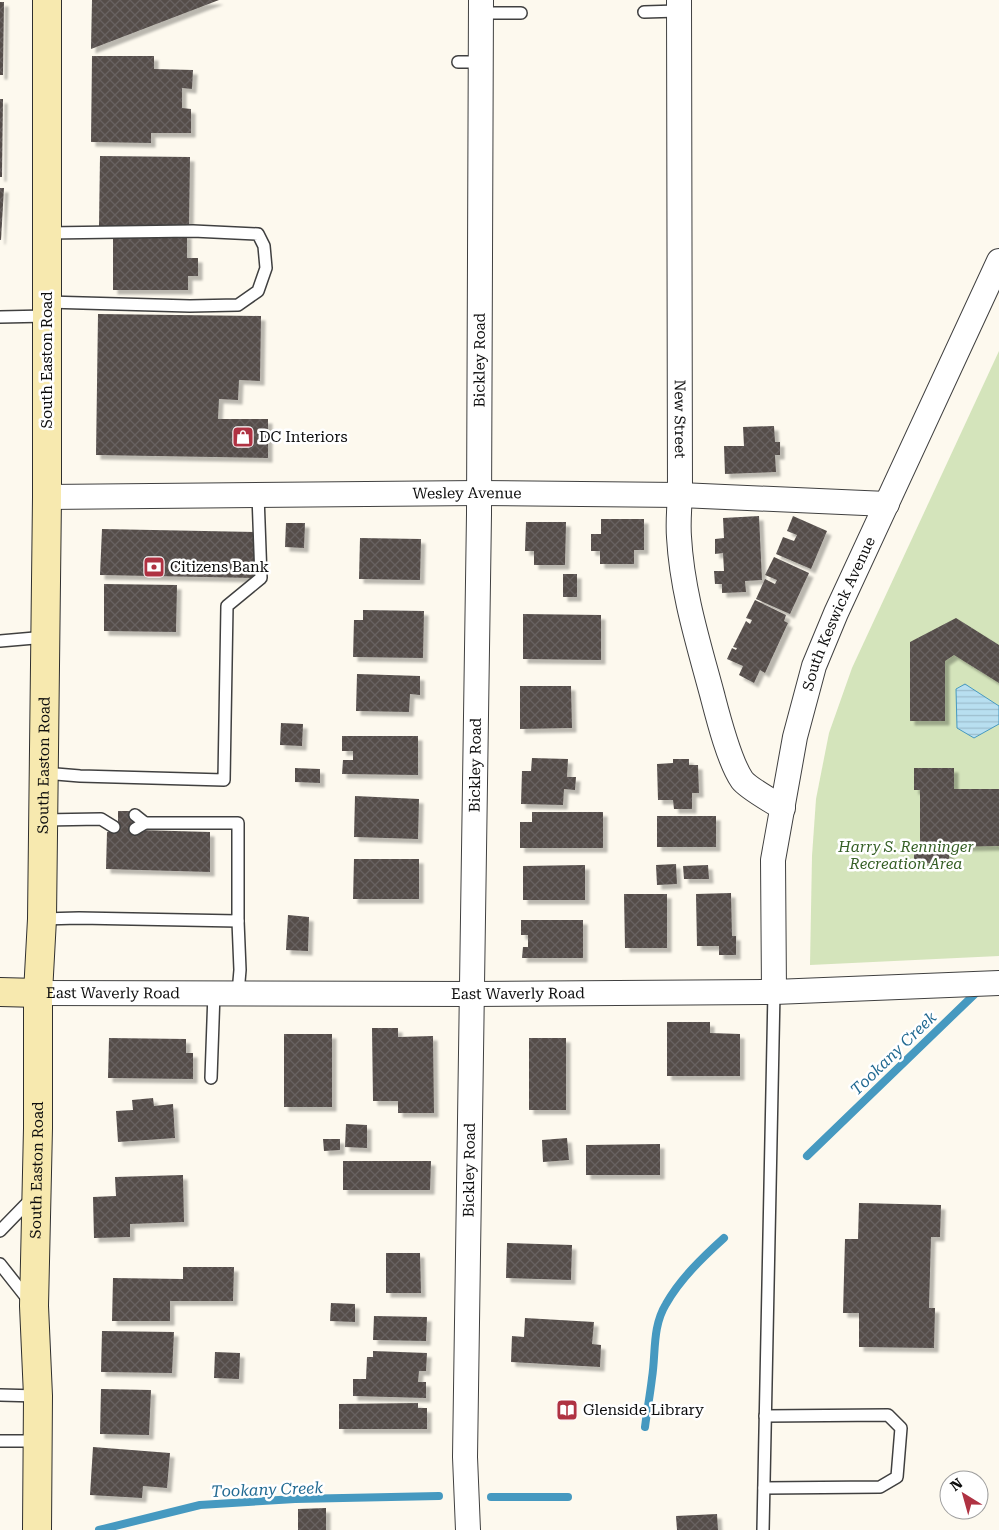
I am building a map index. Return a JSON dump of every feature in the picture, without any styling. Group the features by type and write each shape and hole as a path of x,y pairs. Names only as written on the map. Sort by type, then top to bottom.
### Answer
{"main road":[{"name":"South Easton Road","path":"37,1530 38,1396 34,1306 37,1194 38,993 42,919 46,637 47,0"},
{"path":"0,992 38,993"}],"street":[{"name":"New Street","path":"678,6 680,495 678,536 686,590 723,732 743,781 783,808"},
{"name":"Bickley Road","path":"468,1530 465,1508 465,1457 479,493 469,62 481,7"},
{"name":"South Keswick Avenue","path":"774,992 773,860 795,736 814,666 836,613 999,261"},
{"name":"Wesley Avenue","path":"47,497 479,493 680,495 887,504"},
{"name":"East Waverly Road","path":"38,993 472,994 774,992 999,983"}],"lane":[{"path":"644,12 678,6"},
{"path":"481,7 521,14"},
{"path":"0,317 47,309 238,305 258,291 266,268 264,246 258,234 193,231 47,233"},
{"path":"44,773 80,776 224,780 228,606 261,578 258,495"},
{"path":"0,641 46,637"},
{"path":"43,820 101,819 114,814"},
{"path":"135,815 140,826 238,823 240,970 238,994"},
{"path":"101,819 114,827"},
{"path":"42,919 238,921"},
{"path":"763,1530 774,992"},
{"path":"211,1078 214,993"},
{"path":"0,1231 37,1194"},
{"path":"0,1264 34,1306"},
{"path":"0,1395 38,1396"},
{"path":"764,1488 880,1487 897,1477 901,1428 888,1415 765,1416"},
{"path":"0,1441 38,1441"}],"green space":[{"name":"Harry S. Renninger Recreation Area","path":"999,351 999,956 810,965 812,856 816,799 829,733 852,668"}],"water":[{"path":"965,684 999,706 999,724 974,738 957,728 956,689"}],"building":[{"path":"92,0 219,0 91,49"},
{"path":"0,2 4,2 3,75 0,75"},
{"path":"92,56 154,56 154,69 193,70 192,89 182,88 182,108 191,109 191,133 151,133 151,143 91,142"},
{"path":"0,99 3,99 2,177 0,177"},
{"path":"100,156 190,157 189,227 99,226"},
{"path":"0,188 4,188 1,240 0,240"},
{"path":"187,234 187,258 198,258 198,276 188,276 188,290 113,290 113,235"},
{"path":"98,314 261,316 260,381 239,380 238,400 219,399 218,419 268,419 268,458 96,455"},
{"path":"774,426 775,442 780,442 780,455 775,455 776,472 725,474 724,446 744,446 743,427"},
{"path":"759,516 762,580 745,581 746,592 722,593 722,584 715,584 714,571 724,571 723,553 715,554 715,539 724,538 723,518"},
{"path":"793,516 827,531 811,569 776,554 783,537 794,541 797,535 787,531"},
{"path":"601,519 644,519 644,550 634,550 634,564 600,564 600,551 591,551 591,534 601,534"},
{"path":"526,522 566,522 565,565 534,565 534,551 525,551"},
{"path":"286,523 305,523 304,548 285,547"},
{"path":"102,529 255,532 254,578 100,575"},
{"path":"360,538 421,539 420,580 359,579"},
{"path":"774,557 809,573 790,614 756,599 765,579 775,584 777,580 765,575"},
{"path":"563,574 577,574 577,597 563,597"},
{"path":"104,584 177,585 176,632 104,631"},
{"path":"755,600 786,615 784,621 788,623 765,673 760,670 754,683 739,675 743,666 727,659 732,648 736,650 737,648 733,647 746,621 750,624 752,620 746,618"},
{"path":"363,610 424,611 423,658 353,657 354,620 363,620"},
{"path":"523,614 601,615 601,660 523,659"},
{"path":"956,618 999,645 999,683 954,655 945,661 945,721 910,721 910,642"},
{"path":"357,674 420,676 420,695 410,694 409,712 356,711"},
{"path":"520,686 571,686 572,728 520,729"},
{"path":"281,723 303,724 302,746 280,745"},
{"path":"342,736 418,736 418,775 342,774 343,760 353,760 353,751 342,751"},
{"path":"532,758 568,759 567,777 576,777 575,790 564,789 563,805 521,804 522,771 531,771"},
{"path":"673,759 689,759 689,765 698,765 699,793 692,793 692,809 674,809 673,800 658,800 657,764 673,763"},
{"path":"295,768 320,769 320,783 295,782"},
{"path":"914,768 954,768 954,789 999,789 999,846 949,847 949,863 914,863 914,842 920,842 920,790 914,790"},
{"path":"355,796 419,799 418,839 354,837"},
{"path":"118,811 140,811 139,830 210,832 210,872 106,869 107,832 118,832"},
{"path":"532,812 603,812 603,848 520,848 520,822 532,822"},
{"path":"657,816 716,816 716,847 657,847"},
{"path":"354,859 419,859 419,899 353,899"},
{"path":"676,864 677,884 657,885 656,865"},
{"path":"585,865 585,900 523,900 523,866"},
{"path":"708,865 709,879 684,879 683,866"},
{"path":"731,893 732,936 736,936 736,955 719,955 719,946 697,946 696,894"},
{"path":"624,894 667,894 667,948 625,948"},
{"path":"288,915 309,917 308,951 286,950"},
{"path":"521,920 583,920 583,958 522,958 523,947 528,947 528,935 521,935"},
{"path":"667,1022 710,1022 710,1033 740,1034 740,1076 667,1076"},
{"path":"372,1028 398,1028 398,1037 433,1036 434,1113 398,1113 398,1101 373,1101"},
{"path":"284,1034 332,1034 332,1107 284,1107"},
{"path":"109,1038 186,1039 186,1053 193,1053 193,1079 108,1078"},
{"path":"529,1038 566,1038 566,1110 529,1110"},
{"path":"153,1098 154,1106 173,1104 175,1138 118,1142 116,1111 133,1110 132,1100"},
{"path":"346,1124 367,1125 367,1148 345,1147"},
{"path":"567,1138 569,1160 543,1162 542,1140"},
{"path":"323,1139 340,1139 340,1150 324,1151"},
{"path":"660,1144 660,1175 586,1175 586,1145"},
{"path":"343,1161 431,1161 430,1190 343,1190"},
{"path":"183,1175 184,1222 130,1224 130,1237 94,1238 93,1197 116,1196 115,1177"},
{"path":"859,1203 941,1205 940,1237 931,1237 929,1308 935,1308 934,1348 859,1347 859,1313 843,1313 845,1239 858,1239"},
{"path":"507,1243 572,1245 571,1280 506,1278"},
{"path":"386,1253 420,1253 421,1293 386,1293"},
{"path":"183,1267 234,1267 233,1301 170,1301 170,1321 112,1321 113,1278 183,1279"},
{"path":"331,1303 355,1304 355,1322 330,1321"},
{"path":"374,1316 427,1317 426,1341 373,1340"},
{"path":"525,1318 594,1322 592,1344 601,1345 600,1367 511,1362 512,1336 524,1337"},
{"path":"102,1331 174,1332 172,1373 101,1372"},
{"path":"373,1351 427,1353 426,1371 419,1371 418,1382 426,1382 426,1398 353,1396 353,1379 366,1379 367,1357 373,1357"},
{"path":"215,1352 240,1353 239,1379 214,1378"},
{"path":"101,1389 151,1390 149,1435 100,1434"},
{"path":"418,1403 418,1408 427,1408 427,1429 339,1429 339,1404"},
{"path":"93,1447 170,1453 167,1488 143,1486 142,1498 90,1495"},
{"path":"326,1508 326,1530 298,1530 298,1509"},
{"path":"717,1514 718,1530 677,1530 676,1516"}],"waterway":[{"name":"Tookany Creek","path":"807,1156 980,989"},
{"name":"Tookany Creek","path":"645,1427 658,1322 666,1304 685,1277 724,1238"},
{"name":"Tookany Creek","path":"99,1530 200,1505 295,1499 439,1496"},
{"name":"Tookany Creek","path":"491,1497 568,1497"}],"place":[{"name":"DC Interiors","path":"243,437"},
{"name":"Citizens Bank","path":"154,567"},
{"name":"Glenside Library","path":"567,1410"}]}
